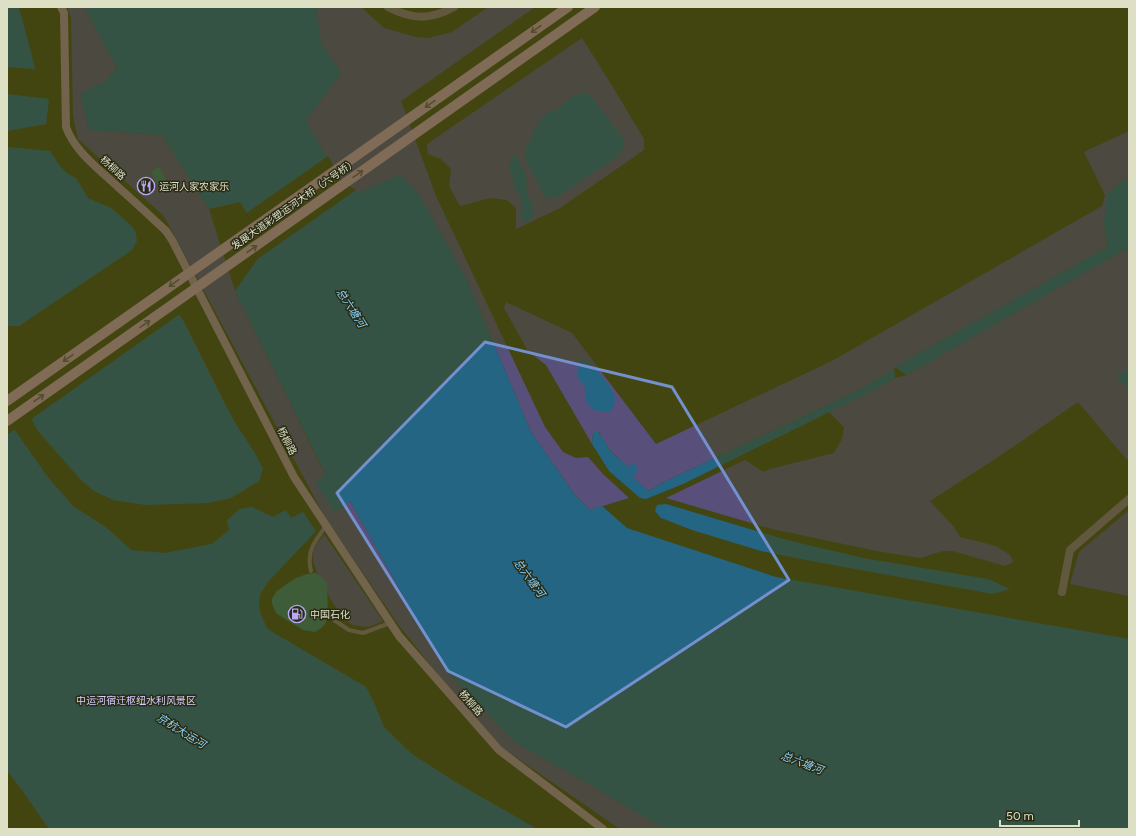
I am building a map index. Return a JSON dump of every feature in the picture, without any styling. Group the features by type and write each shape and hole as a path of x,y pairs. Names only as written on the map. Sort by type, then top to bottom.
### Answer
{"main road":[{"name":"发展大道彩塑运河大桥（六号桥）","path":"7,401 568,7"},
{"name":"发展大道彩塑运河大桥（六号桥）","path":"7,421 595,7"}],"street":[{"name":"杨柳路","path":"61,7 64,13 66,127 73,143 87,158 166,231 172,240 294,477 399,636 499,750 603,829"},
{"path":"388,7 408,15 424,17 444,12 454,7"},
{"path":"1062,592 1070,550 1129,499"}],"lane":[{"path":"311,571 309,558 311,548 315,540 326,526"},
{"path":"329,613 334,620 349,630 363,633 390,623"}],"highlighted area":[{"path":"485,342 672,387 789,580 566,727 448,671 337,493"}],"shaded area":[{"path":"67,7 84,7 117,68 106,81 81,93 88,130 162,135 209,209 235,291 326,476 315,482 350,501 445,670 517,744 665,829 620,829 504,749 446,685 398,624 326,519 164,216 78,139 73,115 71,18"},
{"path":"316,7 361,7 384,28 416,37 429,38 452,32 488,7 535,7 401,101 436,196 545,427 563,452 576,458 588,457 603,474 629,498 590,510 574,494 531,432 467,280 419,194 400,175 357,193 342,184 306,121 341,73 321,42"},
{"path":"582,38 644,139 644,150 560,208 516,229 516,208 507,200 490,198 460,206 449,186 451,169 441,159 428,154 427,144"},
{"path":"1129,131 1129,178 1124,179 1104,223 1107,247 895,367 861,389 664,482 649,491 635,480 629,467 609,449 599,432 593,432 592,444 546,365 528,351 504,308 506,302 572,333 656,444 832,361 1102,206 1105,195 1084,152"},
{"path":"1129,250 1129,462 1078,402 1001,455 930,501 954,527 960,537 996,546 1010,555 1013,562 1005,566 953,551 943,551 920,558 877,551 772,529 666,498 745,460 763,472 834,453 842,439 844,427 829,412 895,378 907,375 1123,251"},
{"path":"1129,510 1129,596 1070,584 1079,552"},
{"path":"324,534 383,621 374,625 363,627 353,625 347,621 333,603 321,581 313,560 313,553"}],"water":[{"path":"7,7 19,8 35,69 7,67"},
{"name":"总六塘河","path":"84,7 316,7 321,42 341,73 306,121 342,184 357,193 400,175 419,194 467,280 531,432 574,494 590,510 602,506 627,528 776,577 1129,639 1129,829 665,829 517,744 445,670 350,501 335,513 315,482 326,475 235,291 267,246 240,202 209,209 162,135 88,130 81,93 106,81 117,68"},
{"path":"584,92 592,97 623,138 624,148 616,158 556,198 546,198 526,161 526,150 542,117 551,111 560,108 566,101 574,96"},
{"path":"7,94 49,99 46,124 7,131"},
{"path":"7,147 50,151 60,166 68,174 76,178 88,198 111,208 135,230 137,241 132,250 19,326 7,325"},
{"path":"516,156 520,165 524,169 529,199 533,205 534,217 528,222 522,221 521,199 514,187 514,179 509,170 511,158"},
{"path":"1129,178 1129,250 1123,251 907,375 895,367 1107,247 1104,223 1107,195 1124,179"},
{"path":"157,282 184,322 225,404 263,469 259,481 231,498 208,503 146,505 113,500 94,491 80,479 38,431 14,386"},
{"path":"584,359 598,371 608,383 614,394 615,399 612,411 593,410 585,399 585,387 577,377 577,365 580,360"},
{"path":"894,369 895,378 866,394 683,484 646,499 640,498 609,471 592,444 593,432 595,430 601,436 609,449 621,461 629,467 633,463 635,464 638,472 633,475 636,480 649,491 664,482 861,389"},
{"path":"1127,370 1129,371 1129,395 1125,386 1117,379 1120,373"},
{"name":"中运河宿迁枢纽水利风景区","path":"7,419 47,476 73,506 107,528 131,550 165,553 212,544 229,530 227,520 240,509 252,507 273,517 286,510 291,518 303,512 316,531 267,583 260,595 259,606 267,628 366,687 384,727 412,754 457,783 537,829 49,829 7,771"},
{"path":"666,504 787,540 863,558 988,579 1010,589 993,594 761,551 692,530 661,518 655,511 657,505"}],"pier":[{"path":"328,156 343,182 356,190 252,263 264,246 245,214"},
{"path":"157,280 180,314 30,420 12,386 16,378"},
{"path":"7,417 16,429 7,435"}],"building":[{"path":"159,167 167,181 159,186 151,172"},
{"path":"316,573 325,580 327,584 328,617 325,624 315,632 303,630 277,614 272,603 272,599 277,591 296,578 307,574"}],"place":[{"name":"运河人家农家乐","path":"146,186"},
{"name":"中国石化","path":"297,614"}],"water label":[{"name":"京杭大运河","path":"181,731"}]}
